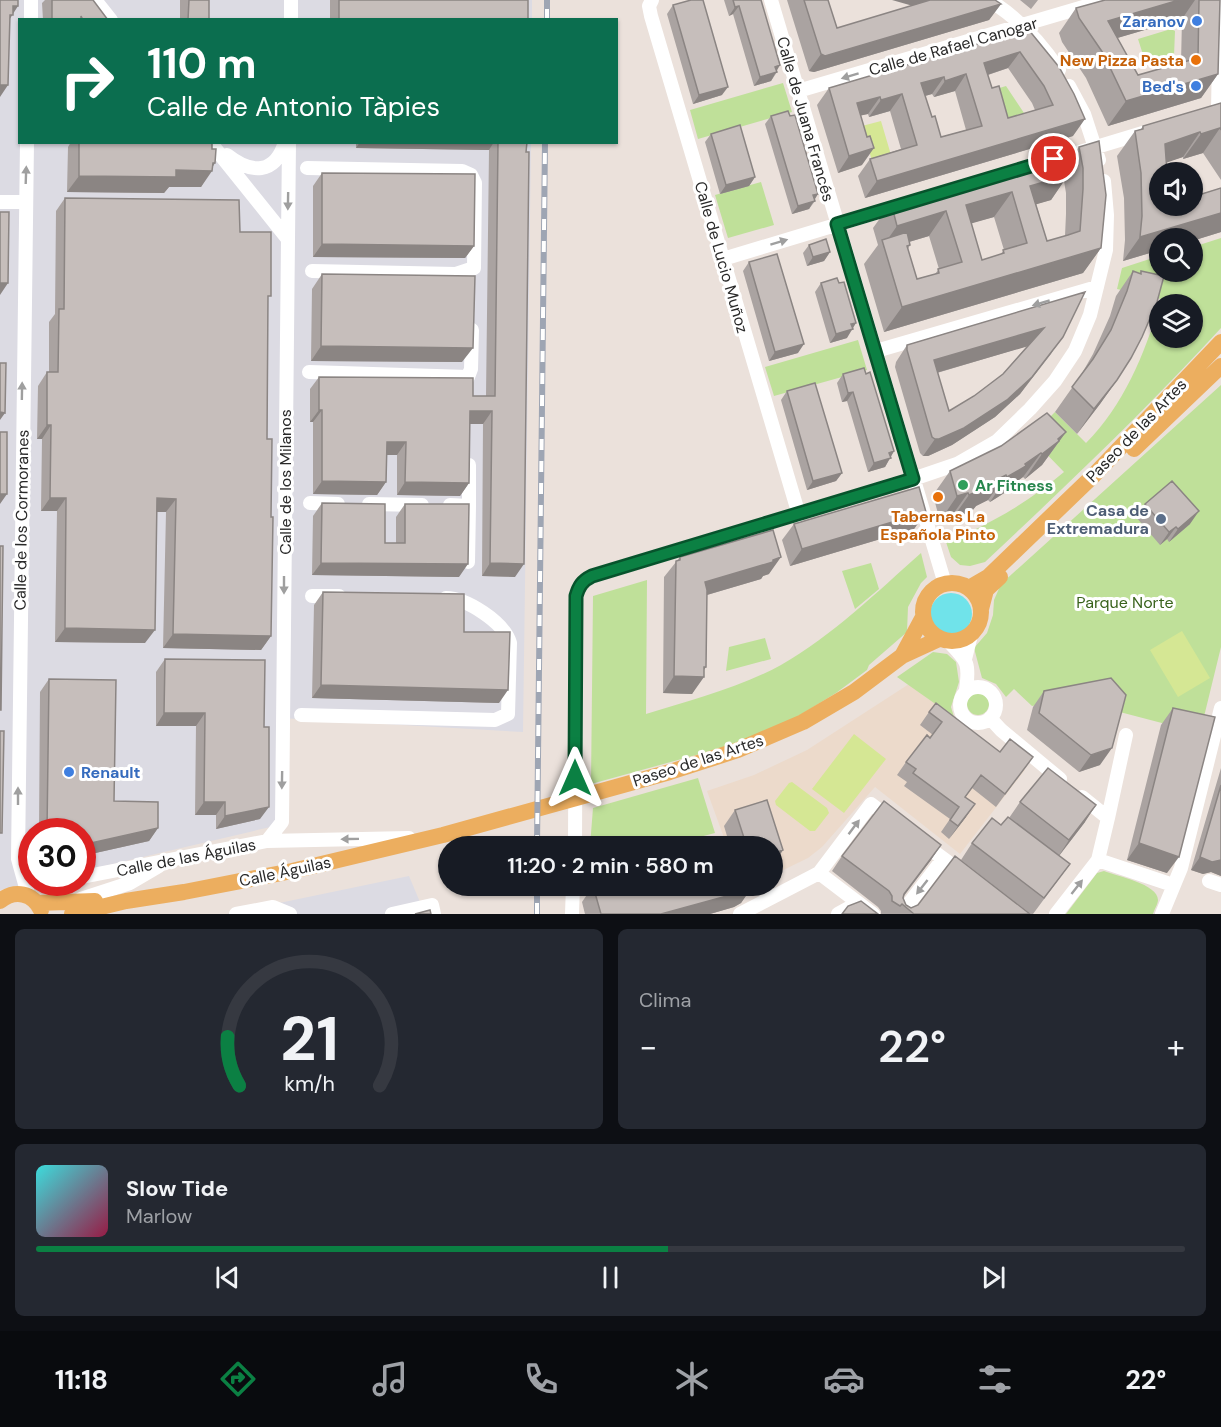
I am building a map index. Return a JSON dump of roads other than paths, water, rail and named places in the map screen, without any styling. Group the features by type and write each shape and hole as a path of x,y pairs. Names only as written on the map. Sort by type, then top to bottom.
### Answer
{"main road":[{"name":"Paseo de las Artes","path":"969,588 988,577 1094,475 1221,342"},
{"name":"Paseo de las Artes","path":"981,609 986,590 1221,366"},
{"path":"955,583 969,588 975,593 981,609 981,619 971,635 962,640 943,640 927,629 923,617 924,603 928,594 945,584 955,583"},
{"name":"Paseo de las Artes","path":"902,656 923,617"},
{"name":"Paseo de las Artes","path":"436,836 670,772 738,750 803,722 854,692 902,656 943,640"},
{"name":"Calle Águilas","path":"74,908 184,892 292,871 436,836"},
{"path":"0,900 18,893"},
{"path":"43,896 74,908"}],"street":[{"path":"95,0 110,18"},
{"path":"109,0 112,18"},
{"path":"291,0 291,18"},
{"name":"Calle de Lucio Muñoz","path":"650,0 651,16 798,515"},
{"name":"Calle de Juana Francés","path":"771,0 945,584"},
{"path":"575,836 576,596 584,580 957,464 997,441 1055,381 1075,351 1090,315 1106,250 1107,215 1096,147 1084,114 1049,54 1021,25 989,0"},
{"path":"1056,0 1056,15"},
{"name":"Calle de Rafael Canogar","path":"798,91 1107,0"},
{"path":"1214,114 1220,0"},
{"path":"1032,166 1161,128"},
{"name":"Calle de los Cormoranes","path":"18,818 27,144"},
{"path":"212,144 287,238"},
{"path":"213,144 239,165 263,168 281,156 286,144"},
{"name":"Calle de los Milanos","path":"282,822 287,144"},
{"path":"307,168 462,171 471,176 475,183 474,274 312,271"},
{"path":"0,202 25,202"},
{"path":"723,259 911,202"},
{"path":"876,351 1097,286"},
{"path":"309,372 468,377 471,369 473,313"},
{"path":"468,562 469,455"},
{"path":"310,503 469,506"},
{"path":"312,596 356,597"},
{"path":"301,715 495,720 508,714 510,643 508,634 492,620 457,598 435,598"},
{"path":"971,635 965,659 972,688"},
{"path":"943,640 965,659"},
{"path":"972,688 991,692 994,698 995,712 990,718 977,723 964,717 960,711 961,697 972,688"},
{"path":"1162,914 1181,868 1221,708"},
{"path":"990,718 1001,730 1108,818"},
{"path":"1056,914 1098,860 1126,735"},
{"path":"740,914 819,873 871,804 971,880"},
{"name":"Calle de las Águilas","path":"96,874 267,841 282,822"},
{"path":"267,841 436,836"},
{"path":"74,908 130,883 172,859"},
{"path":"901,914 944,859"},
{"path":"1098,860 1173,885"},
{"path":"819,873 873,914"},
{"path":"572,914 573,896"},
{"path":"838,914 858,903"},
{"path":"236,914 273,907 290,914"},
{"path":"392,914 433,909"}],"water":[{"path":"951,593 966,599 972,614 966,629 951,635 936,629 930,614 936,599"}],"railway":[{"path":"547,0 547,18"},
{"path":"537,836 545,144"},
{"path":"537,896 537,914"}],"place":[{"name":"Zaranov","path":"1197,21"},
{"name":"New Pizza Pasta","path":"1196,60"},
{"name":"Bed's","path":"1196,86"},
{"name":"Ar Fitness","path":"963,485"},
{"name":"Tabernas La Española Pinto","path":"938,497"},
{"name":"Casa de Extremadura","path":"1161,519"},
{"name":"Renault","path":"69,772"}],"park label":[{"name":"Parque Norte","path":"1125,602"}]}
